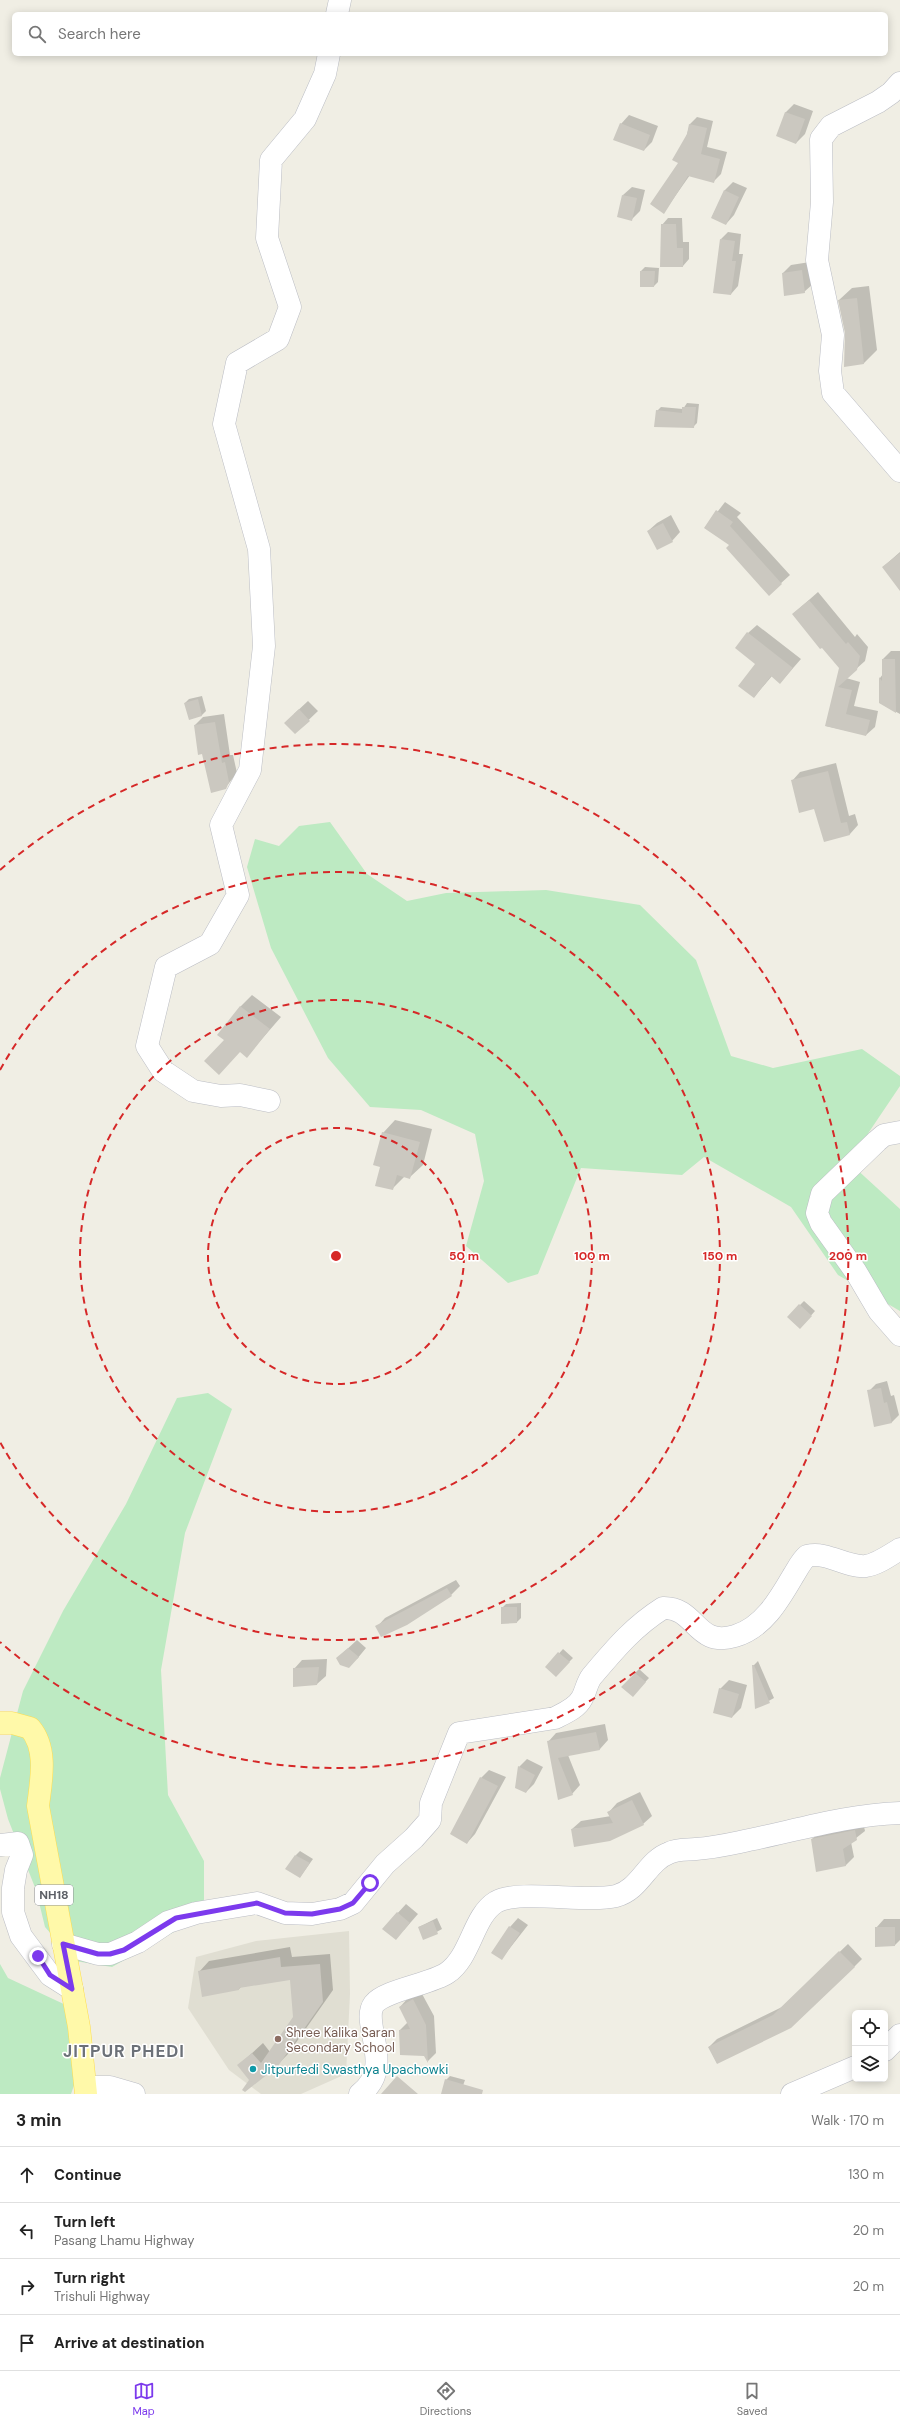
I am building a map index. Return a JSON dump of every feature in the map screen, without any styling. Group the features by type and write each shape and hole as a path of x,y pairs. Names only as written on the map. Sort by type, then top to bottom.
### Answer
{"main road":[{"name":"NH18","path":"0,1723 12,1723 30,1728 40,1747 41,1782 38,1806 72,1989 86,2090"}],"street":[{"path":"337,12 340,0"},
{"path":"268,1101 240,1095 221,1096 193,1091 163,1071 146,1046 166,967 210,944 238,895 221,825 250,770 264,646 259,548 224,424 236,363 278,339 290,307 267,238 271,160 305,119 325,74 329,56"},
{"path":"900,83 891,93 878,102 831,126 821,139 822,202 817,260 833,335 830,371 833,394 900,471"},
{"path":"900,1132 884,1135 828,1187 819,1200 817,1213 821,1223 856,1272 879,1311 900,1334"},
{"path":"63,1944 98,1954 110,1954 133,1944 172,1920 196,1913 257,1903 285,1913 312,1914 340,1909 353,1903 385,1864 414,1838 430,1820 431,1803 459,1733 555,1718 568,1711 582,1699 591,1676 601,1668 620,1642 645,1620 663,1608 678,1611 708,1636 728,1638 748,1631 765,1618 807,1556 821,1556 866,1566 885,1558 900,1549"},
{"path":"360,2094 375,2075 376,2054 371,2012 375,2003 385,1997 446,1974 456,1966 487,1909 497,1902 524,1897 598,1898 616,1896 634,1886 661,1858 669,1853 741,1842 859,1815 900,1813"},
{"path":"0,1845 18,1843 22,1855 16,1870 13,1888 13,1912 21,1936 50,1975 72,1989"},
{"path":"888,2047 900,2035"},
{"path":"792,2094 852,2068"},
{"path":"86,2090 110,2087 134,2094"}],"shaded area":[{"name":"Shree Kalika Saran Secondary School","path":"349,1931 350,1994 346,2074 301,2094 261,2094 229,2070 188,2008 196,1957 256,1941"}],"green space":[{"path":"330,822 367,874 407,901 446,893 546,890 640,905 696,960 731,1056 773,1068 862,1049 900,1076 900,1086 869,1132 853,1166 900,1209 900,1311 838,1275 791,1207 704,1157 682,1175 581,1168 538,1274 508,1283 466,1246 484,1181 475,1134 421,1110 370,1107 328,1058 271,948 247,867 255,839 279,846 299,826"},
{"path":"208,1393 232,1409 185,1533 161,1670 168,1795 204,1861 204,1915 112,1967 75,1961 45,1927 36,1890 8,1819 0,1789 0,1778 23,1691 63,1611 126,1504 177,1398"},
{"path":"0,1964 8,1978 68,2006 87,2048 71,2094 0,2094"}],"building":[{"path":"785,112 805,119 796,144 776,136"},
{"path":"620,123 650,135 644,151 613,140"},
{"path":"689,124 707,128 701,154 720,159 714,183 688,176 664,214 650,204 678,163 672,160 687,134"},
{"path":"724,190 739,197 726,225 711,218"},
{"path":"622,195 637,198 632,221 617,217"},
{"path":"661,224 676,224 677,248 683,248 683,267 660,267"},
{"path":"720,239 735,241 732,261 736,261 731,295 713,293"},
{"path":"802,270 805,293 784,296 782,273"},
{"path":"640,271 655,271 654,287 640,287"},
{"path":"857,298 864,364 844,367 845,333 838,300"},
{"path":"682,407 696,407 694,428 654,427 656,410 682,413"},
{"path":"716,510 733,522 730,526 782,584 769,596 726,548 729,545 704,528"},
{"path":"663,523 673,542 657,550 647,531"},
{"path":"900,553 900,591 882,567"},
{"path":"809,600 846,644 848,642 860,656 857,670 838,687 852,690 846,714 870,720 866,736 825,726 839,668 822,648 820,649 792,614"},
{"path":"747,632 793,668 780,684 771,676 754,698 738,686 755,664 735,648"},
{"path":"882,659 895,659 896,713 879,703 879,677 882,681"},
{"path":"198,699 202,716 189,720 184,703"},
{"path":"299,709 310,721 295,734 284,723"},
{"path":"215,722 222,763 225,762 229,782 226,789 211,793 202,754 198,755 194,725"},
{"path":"828,771 841,823 847,822 850,835 824,842 814,809 799,813 791,780"},
{"path":"240,1006 270,1029 247,1058 240,1052 219,1075 204,1061 224,1040 217,1035"},
{"path":"382,1132 420,1142 410,1179 397,1175 393,1190 375,1186 380,1167 373,1165"},
{"path":"799,1304 812,1316 800,1329 787,1317"},
{"path":"881,1388 884,1403 887,1402 892,1423 874,1427 867,1390"},
{"path":"447,1588 452,1596 407,1625 381,1637 375,1626"},
{"path":"501,1607 517,1607 517,1623 501,1624"},
{"path":"348,1648 359,1657 349,1668 340,1665 336,1658"},
{"path":"558,1652 570,1662 556,1677 545,1667"},
{"path":"752,1665 754,1665 770,1703 755,1709"},
{"path":"319,1667 317,1685 293,1687 293,1668"},
{"path":"635,1673 646,1682 633,1697 621,1687"},
{"path":"719,1688 739,1694 732,1718 713,1713"},
{"path":"596,1732 600,1750 558,1758 573,1795 558,1800 547,1741"},
{"path":"518,1766 535,1775 526,1793 515,1788"},
{"path":"480,1777 498,1786 467,1844 450,1834"},
{"path":"632,1800 644,1825 610,1841 574,1847 571,1829 613,1823 607,1812"},
{"path":"855,1830 857,1840 843,1849 846,1866 816,1872 811,1839"},
{"path":"295,1855 310,1863 300,1878 285,1869"},
{"path":"397,1912 410,1923 396,1940 382,1929"},
{"path":"433,1921 438,1934 423,1940 418,1927"},
{"path":"509,1926 520,1933 502,1960 491,1953"},
{"path":"875,1927 895,1927 895,1946 875,1947"},
{"path":"839,1951 855,1967 791,2028 717,2064 708,2047 773,2015"},
{"path":"280,1957 281,1967 320,1964 323,2002 278,2066 245,2092 242,2090 249,2080 237,2065 252,2053 261,2063 293,2017 290,1980 239,1988 239,1990 202,1997 198,1971"},
{"path":"413,1999 426,2025 428,2063 424,2056 400,2055 399,2030 410,2029 399,2007"},
{"path":"397,2076 418,2094 381,2094"},
{"path":"445,2079 483,2090 482,2094 441,2094"}],"place":[{"name":"Shree Kalika Saran Secondary School","path":"278,2039"},
{"name":"Jitpurfedi Swasthya Upachowki","path":"253,2069"}],"district":[{"name":"JITPUR PHEDI","path":"124,2051"}],"route":[{"path":"38,1956 50,1975 72,1989 63,1944 98,1954 110,1954 124,1950 176,1918 196,1913 257,1903 285,1913 312,1914 340,1909 353,1903 370,1883"}]}
